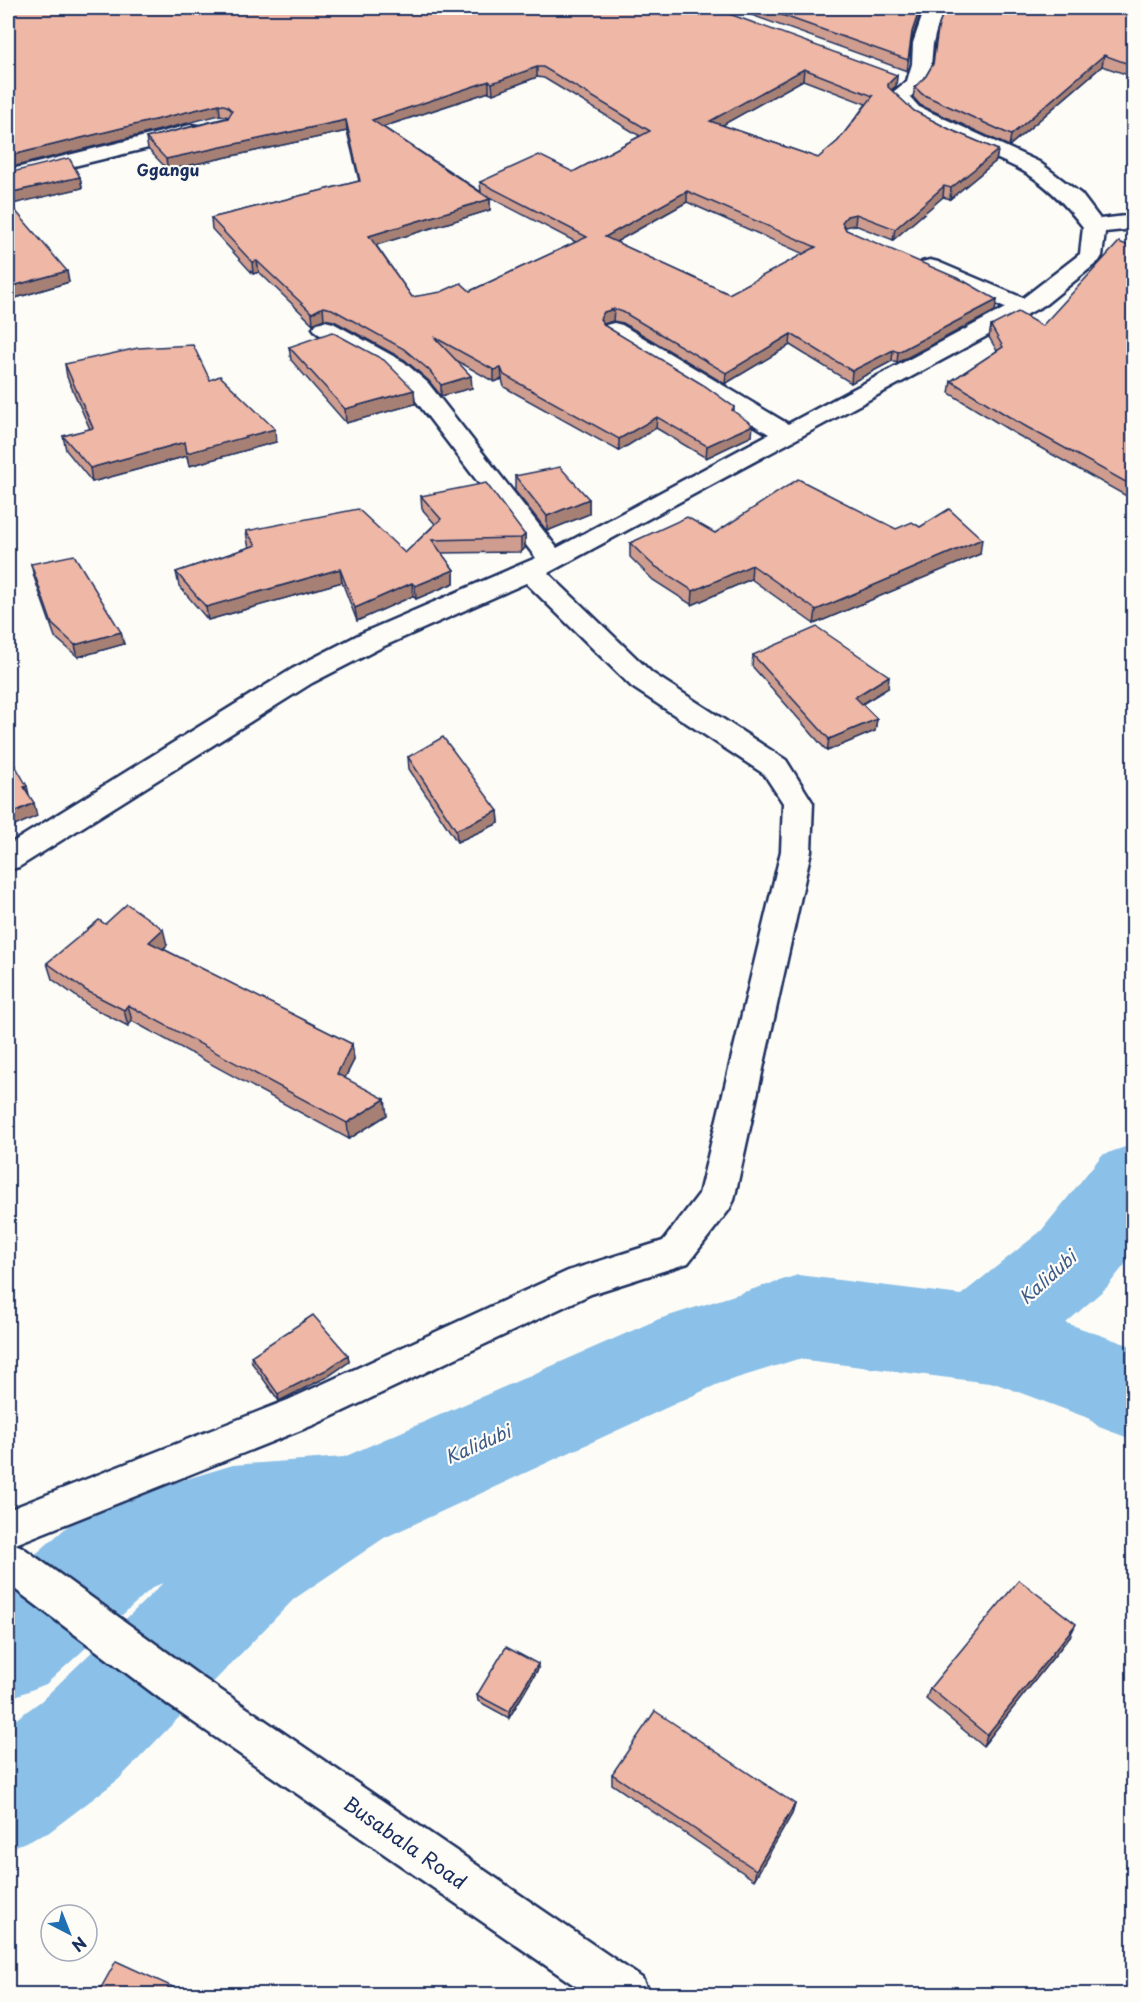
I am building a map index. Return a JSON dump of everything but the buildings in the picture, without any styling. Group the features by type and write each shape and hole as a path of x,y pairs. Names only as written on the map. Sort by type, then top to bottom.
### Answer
{"street":[{"path":"8,859 302,676 372,640 541,566 788,435 1038,299 1091,256 1094,227 1073,199 1031,167 912,111 903,104 898,96 905,80 922,64 923,43 934,8"},
{"path":"8,176 209,126"},
{"path":"1094,227 1134,222"},
{"path":"907,257 1024,307"},
{"path":"8,1550 581,1282 675,1252 716,1200 796,851 798,803 775,767 642,680 590,628 541,566 419,388 395,367 325,328"},
{"path":"614,330 788,435"},
{"name":"Busabala Road","path":"8,1550 185,1691 626,1995"}],"waterway":[{"name":"Kalidubi","path":"978,1339 1074,1259 1134,1182"},
{"name":"Kalidubi","path":"8,1647 120,1548 233,1513 349,1504 694,1349 798,1317 999,1342 1123,1387 1134,1396"},
{"path":"8,1793 80,1740 257,1564 347,1505"}],"district":[{"name":"Ggangu","path":"168,170"}]}
